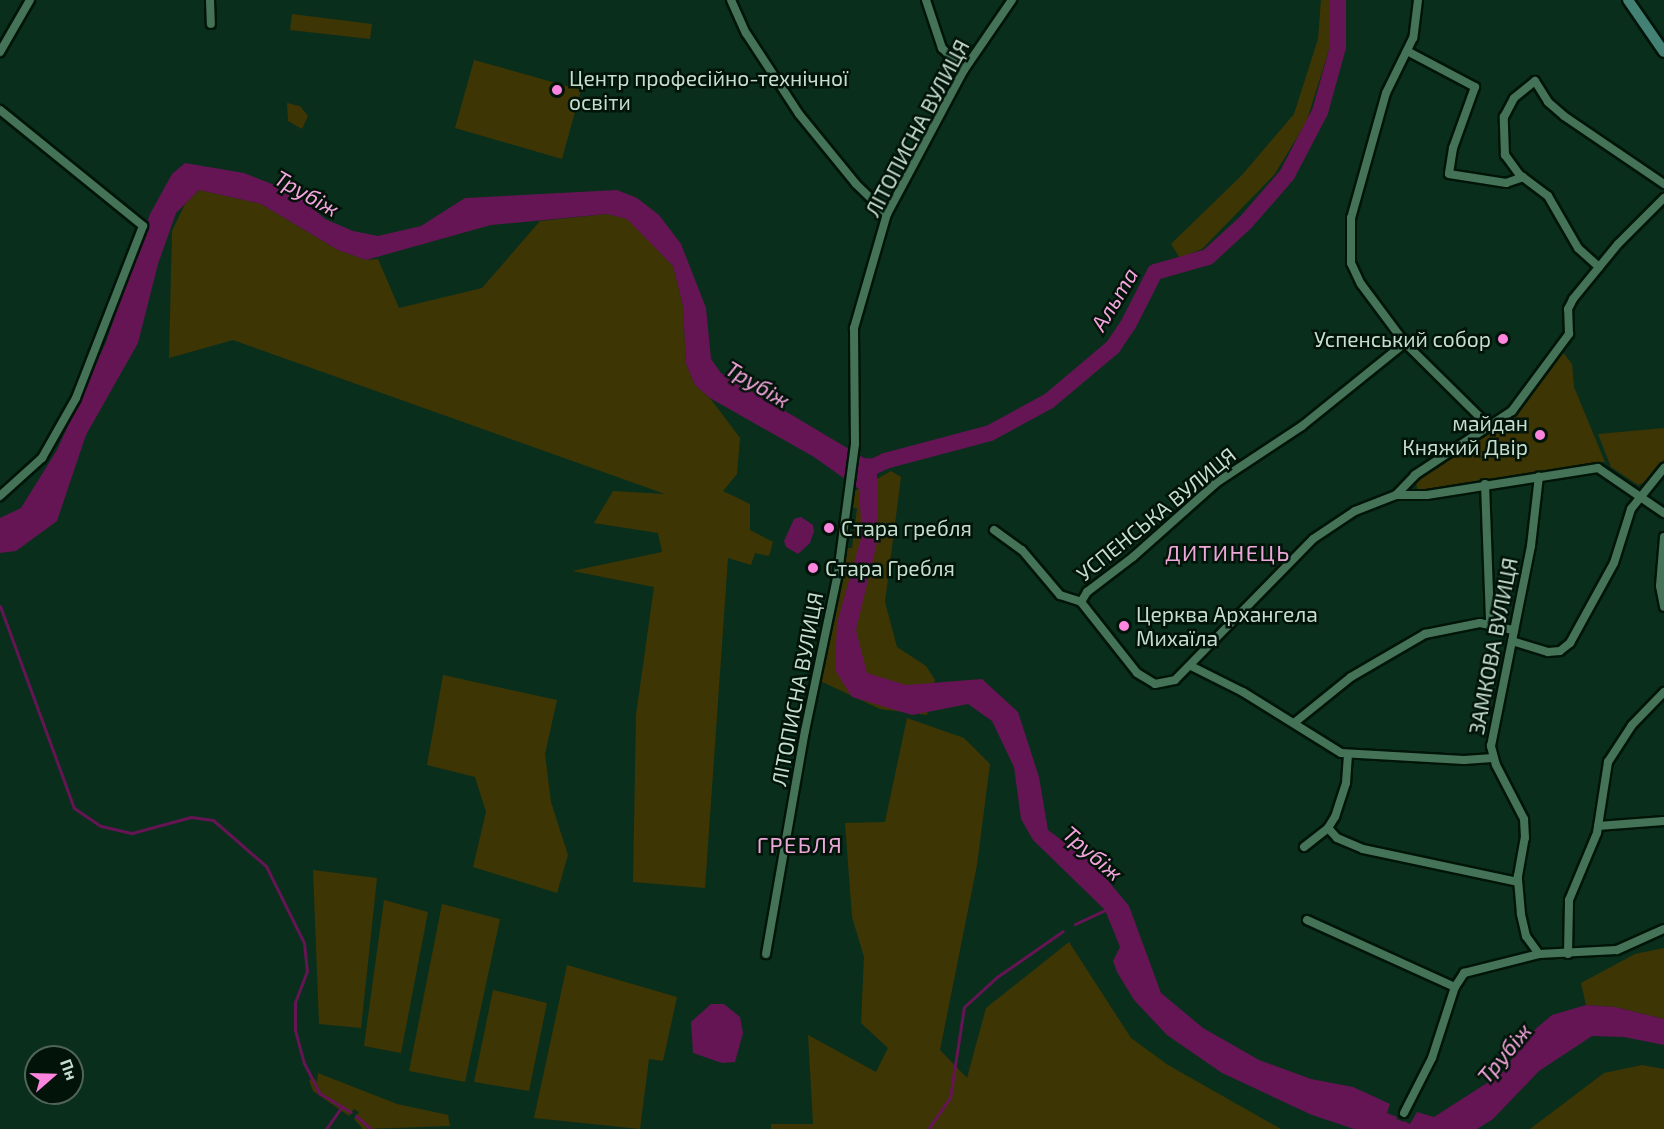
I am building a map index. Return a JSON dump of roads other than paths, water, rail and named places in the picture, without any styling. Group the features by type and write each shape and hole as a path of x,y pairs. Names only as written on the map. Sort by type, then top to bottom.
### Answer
{"main road":[{"path":"1628,0 1664,52"}],"street":[{"path":"0,52 30,0"},
{"path":"210,0 211,24"},
{"path":"731,0 746,33 799,114 841,168 887,214"},
{"path":"926,0 942,48 964,70"},
{"name":"ЛІТОПИСНА ВУЛИЦЯ","path":"766,954 805,731 837,581 855,444 854,328 887,214 964,70 1012,0"},
{"path":"1418,0 1415,31 1386,93 1349,235 1351,263 1357,278 1405,342 1491,428"},
{"path":"1407,51 1475,87 1453,148 1449,174 1506,183 1523,177"},
{"path":"1599,267 1578,248 1553,201 1523,177 1505,155 1504,117 1514,98 1535,81 1548,102 1564,116 1664,184"},
{"path":"0,110 143,226 76,399 42,458 0,496"},
{"path":"1396,495 1415,475 1491,428 1523,399 1570,331 1570,304 1599,267 1664,198"},
{"name":"УСПЕНСЬКА ВУЛИЦЯ","path":"994,531 1022,550 1066,599 1081,602 1087,592 1124,564 1220,479 1302,426 1405,342"},
{"path":"1081,602 1122,659 1150,682 1171,682 1191,666 1312,539 1355,511 1396,495 1427,495 1485,484 1601,468 1664,513"},
{"path":"1512,641 1548,652 1560,651 1570,643 1614,563 1629,513 1664,468"},
{"name":"ЗАМКОВА ВУЛИЦЯ","path":"1539,476 1531,546 1491,732 1493,758 1524,819 1525,838 1518,882 1524,930 1539,954"},
{"path":"1485,484 1491,623"},
{"path":"1664,537 1660,591 1664,607"},
{"path":"1294,723 1351,677 1420,637 1461,625 1491,623 1514,630"},
{"path":"1191,666 1294,723 1326,746 1348,755 1493,758"},
{"path":"1568,954 1570,894 1598,826 1611,755 1632,724 1664,692"},
{"path":"1304,847 1328,828 1346,783 1348,755"},
{"path":"1598,826 1664,821"},
{"path":"1328,828 1337,838 1363,849 1518,882"},
{"path":"1307,920 1455,987"},
{"path":"1404,1113 1432,1058 1455,987 1470,970 1539,954 1617,950 1664,929"}],"waterway":[{"name":"Альта","path":"864,471 885,461 990,433 1049,401 1113,347 1128,325 1155,272 1208,257 1246,222 1287,175 1320,112 1338,47 1338,0"},
{"path":"0,606 74,808 101,826 132,833 191,817 213,820 266,866 304,943 307,971 295,1003 295,1030 304,1063 319,1093 351,1112"},
{"path":"1075,924 1105,910"},
{"path":"928,1129 950,1098 964,1007 997,977 1063,931"},
{"path":"326,1129 342,1106"},
{"path":"356,1116 371,1129"},
{"name":"Трубіж","path":"1373,1117 1400,1129"}],"place":[{"name":"Центр професійно-технічної освіти","path":"557,90"},
{"name":"Успенський собор","path":"1503,339"},
{"name":"майдан Княжий Двір","path":"1540,435"},
{"name":"Стара гребля","path":"829,528"},
{"name":"Стара Гребля","path":"813,568"},
{"name":"Церква Архангела Михаїла","path":"1124,626"}],"district":[{"name":"ДИТИНЕЦЬ","path":"1228,553"},
{"name":"ГРЕБЛЯ","path":"800,845"}]}
